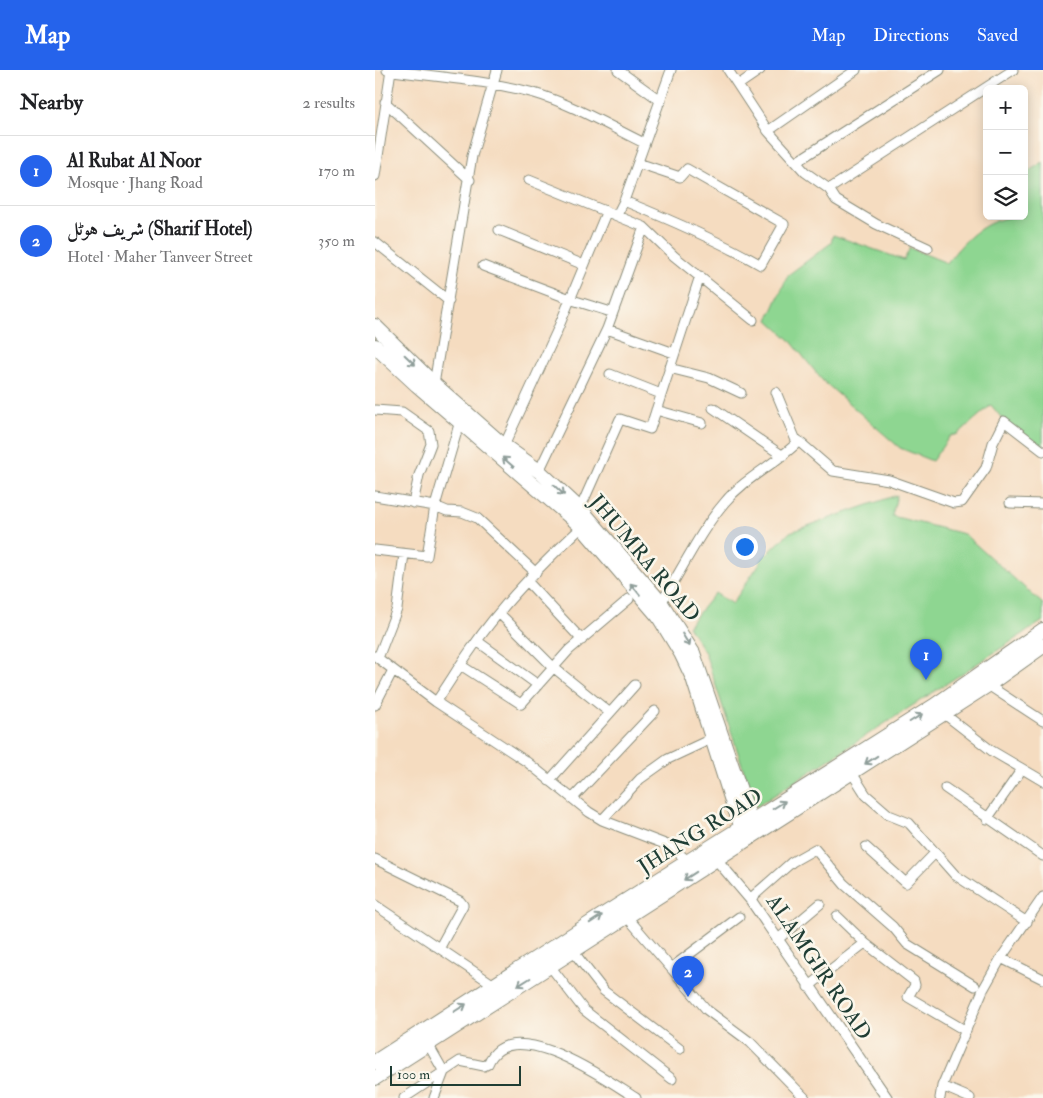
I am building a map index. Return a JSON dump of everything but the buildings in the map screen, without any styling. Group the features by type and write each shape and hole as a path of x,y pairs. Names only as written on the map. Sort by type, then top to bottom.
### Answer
{"main road":[{"name":"JHUMRA ROAD","path":"375,326 460,421 582,527 659,617 693,678 713,738 749,831"},
{"name":"JHUMRA ROAD","path":"375,346 539,471 600,530 661,603 693,653 749,831"},
{"name":"JHANG ROAD","path":"375,1062 403,1052 431,1036 501,990 600,917 689,862 749,831 852,773 988,685 1043,630"},
{"name":"JHANG ROAD","path":"501,990 549,966 716,859 749,831 926,712 1014,659 1043,646"},
{"name":"JHANG ROAD","path":"375,1078 403,1052"}],"street":[{"path":"387,70 494,85 535,94 587,115 644,143"},
{"path":"375,176 391,70"},
{"path":"431,388 449,301 470,180 472,156 497,70"},
{"path":"618,70 661,101"},
{"path":"617,215 625,201 671,70"},
{"path":"729,70 768,130 805,172 829,189 836,200 876,224 928,248"},
{"path":"738,85 760,70"},
{"path":"768,130 856,70"},
{"path":"796,162 940,70"},
{"path":"829,189 1013,70"},
{"path":"385,102 470,180"},
{"path":"625,201 685,226 761,265 784,224 687,169 680,178 638,163"},
{"path":"529,180 644,227 674,256 753,320"},
{"path":"505,446 570,299 606,213 605,210"},
{"path":"539,471 607,329 611,312 644,227"},
{"path":"499,230 584,265"},
{"path":"375,242 449,301"},
{"path":"483,266 570,299 611,312"},
{"path":"580,509 620,419 651,429 700,276"},
{"path":"607,329 674,353"},
{"path":"669,368 709,378 741,393"},
{"path":"610,374 661,394"},
{"path":"776,392 795,438 833,472 889,480 954,503 962,502 986,468 993,443 1004,421 1043,451"},
{"path":"713,408 783,456"},
{"path":"375,410 402,412 429,430 431,444 419,475 413,503"},
{"path":"656,410 702,424"},
{"path":"375,550 427,556 435,506 460,421"},
{"path":"661,603 702,533 724,503 745,482 783,456 799,441"},
{"path":"375,496 435,506 447,511 462,512 477,518 536,573"},
{"path":"1009,502 1043,504"},
{"path":"436,702 477,641 536,573 582,527"},
{"path":"404,554 403,574 397,609 377,657 436,702 527,762 549,781 602,820 670,846 689,862"},
{"path":"528,582 582,640"},
{"path":"462,666 521,704 553,667 629,600"},
{"path":"500,614 553,667 610,713"},
{"path":"477,641 538,685"},
{"path":"375,705 393,670"},
{"path":"549,781 635,685"},
{"path":"988,685 1043,721"},
{"path":"573,798 655,711"},
{"path":"943,714 992,751 1043,782"},
{"path":"602,820 640,778 668,759 713,738"},
{"path":"987,819 1022,768"},
{"path":"852,773 866,795 889,815 909,823 955,875 1027,922"},
{"path":"945,788 987,819 1043,856"},
{"path":"866,847 906,883 935,853"},
{"path":"750,899 792,862 815,849 844,884 893,927 907,944 975,986"},
{"path":"375,859 460,901 463,905 440,947"},
{"name":"ALAMGIR ROAD","path":"716,859 750,899 808,987 887,1098"},
{"path":"940,1098 942,1086 983,990 1001,958 1043,897"},
{"path":"777,940 820,904"},
{"path":"375,906 440,947 454,960 501,990"},
{"path":"837,916 865,944 914,981 915,985 908,997 966,1031"},
{"path":"627,917 707,1010 750,1042 805,1098"},
{"path":"671,968 739,917"},
{"path":"808,987 865,944"},
{"path":"572,950 603,991 680,1049"},
{"path":"1001,958 1043,979"},
{"path":"549,966 584,1010 672,1079"},
{"path":"431,1036 444,1072 434,1098"},
{"path":"404,1098 460,1061 484,1066 488,1064 492,1055 499,1049 513,1044 550,1050 584,1066 636,1098"},
{"path":"942,1086 970,1098"}],"green space":[{"path":"1043,162 1043,451 1004,421 991,405 958,434 950,436 932,461 900,448 822,380 790,340 768,320 788,275 831,243 833,235 904,260 910,248 947,263 963,244 980,229 1000,220 1028,220 1028,171"},
{"path":"897,495 892,516 964,534 1043,604 1043,621 756,807 705,653 688,626 715,593 732,604 764,557 790,532"}],"place":[{"name":"Al Rubat Al Noor","path":"926,680"},
{"name":"شریف ہوٹل (Sharif Hotel)","path":"688,997"}]}
